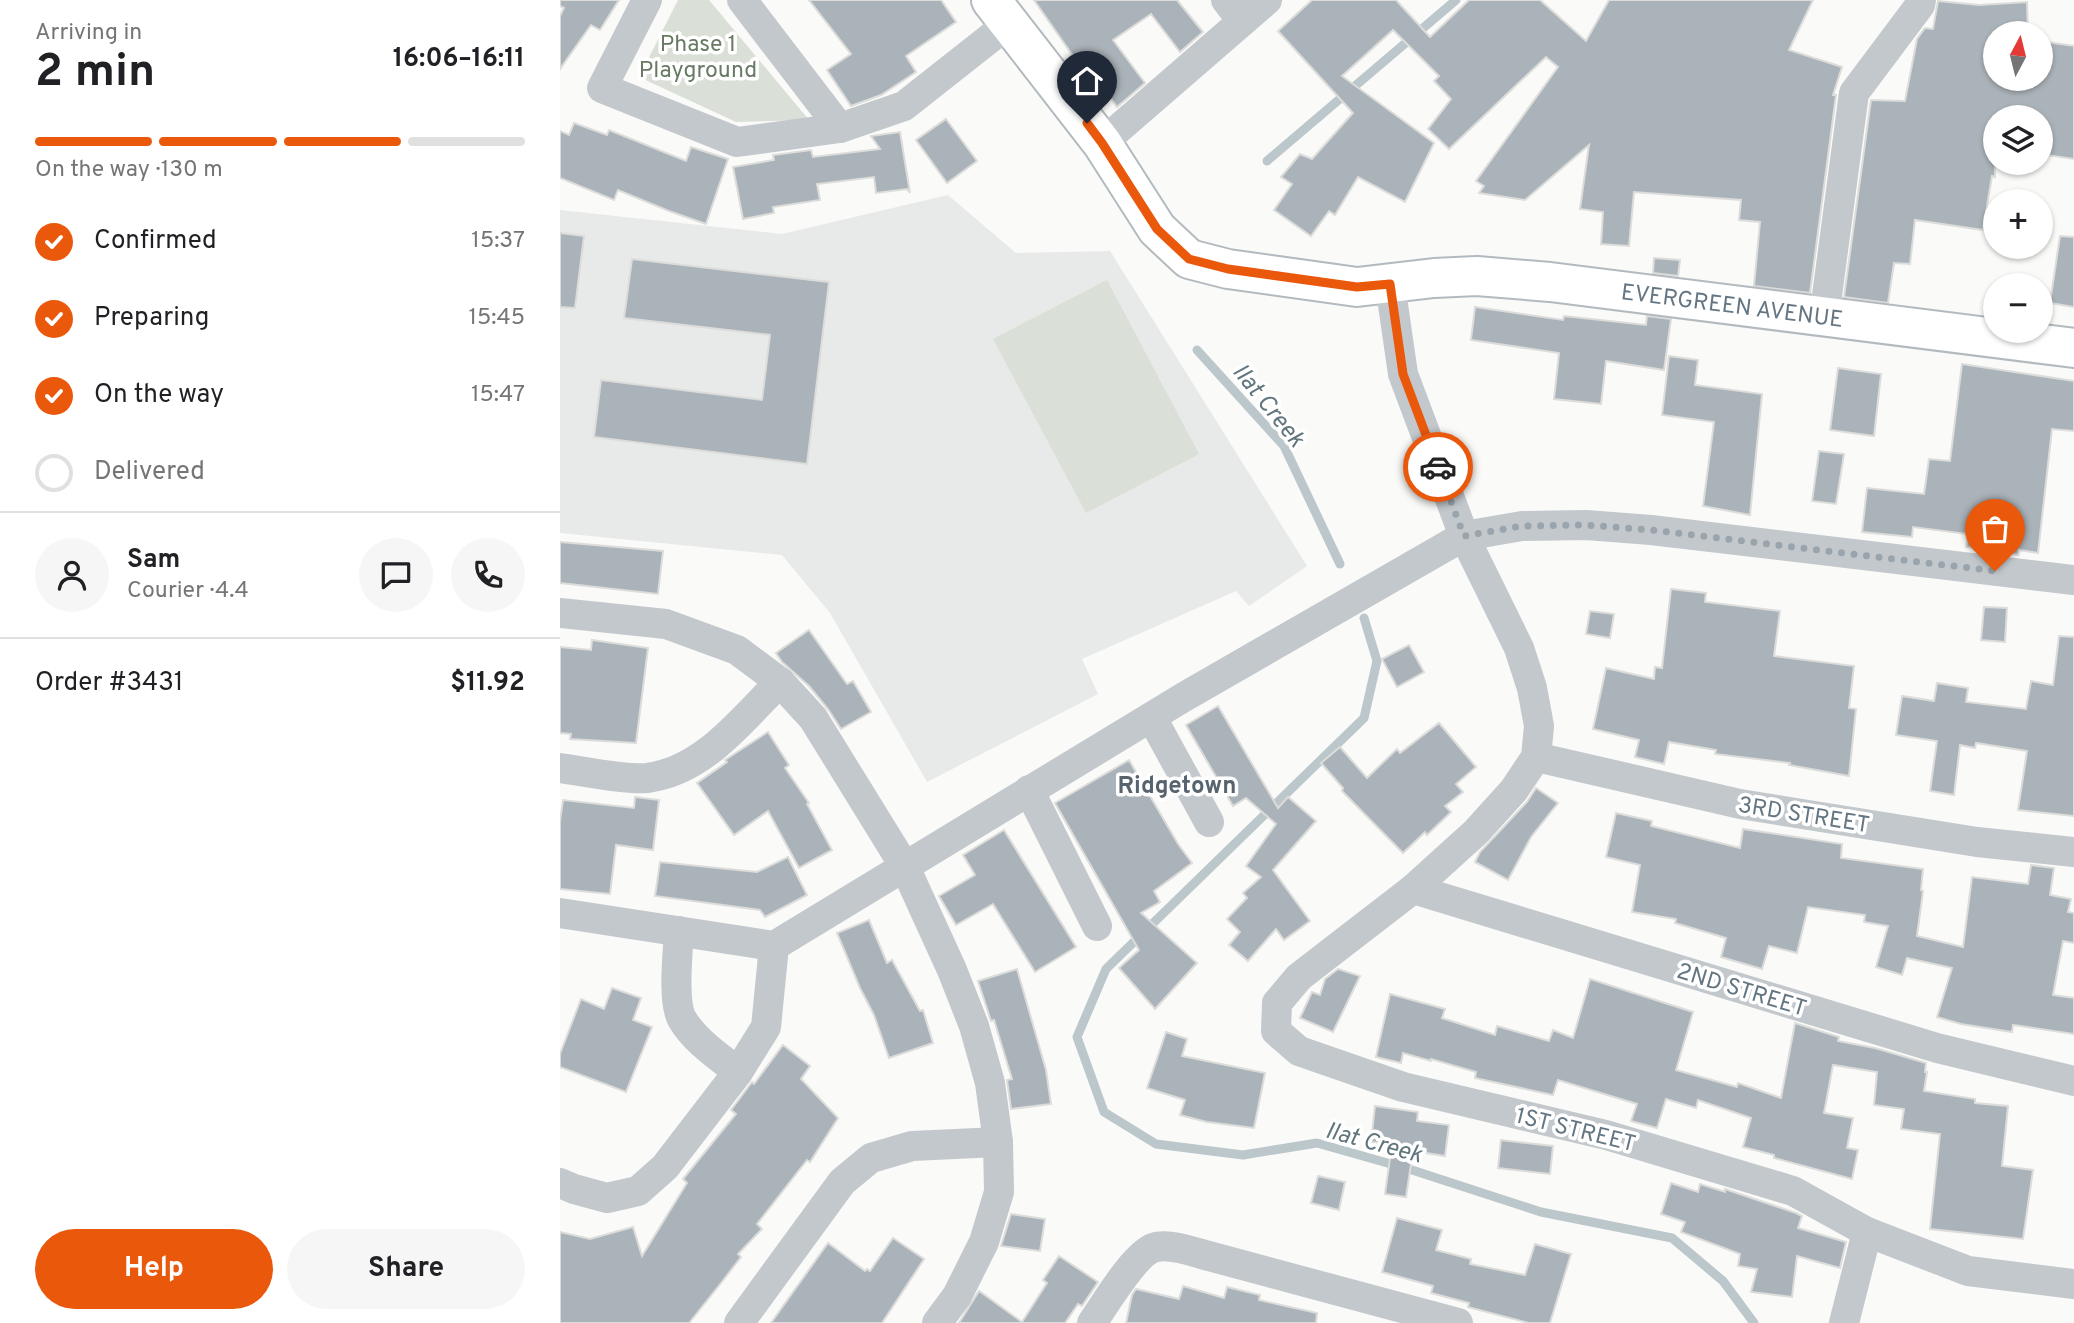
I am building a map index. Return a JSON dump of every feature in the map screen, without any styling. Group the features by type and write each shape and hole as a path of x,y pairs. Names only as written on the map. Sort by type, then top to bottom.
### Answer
{"street":[{"path":"647,0 602,88 737,142 840,128 904,106 1000,12"},
{"path":"741,0 840,128"},
{"path":"1102,143 1234,11 1267,0"},
{"path":"1824,318 1854,93 1920,5 1921,0"},
{"name":"EVERGREEN AVENUE","path":"1000,12 1102,143 1157,229 1189,259 1228,269 1357,287 1477,276 1550,282 2074,348"},
{"path":"1390,284 1403,374 1464,536 1519,648 1529,678 1539,726 1536,757 1514,790 1476,832 1413,889"},
{"path":"560,913 774,946 1184,697 1464,536 1522,526 1599,526 2074,580"},
{"path":"560,612 666,624 737,650 780,682 813,718 905,867 953,970 974,1027 990,1083 998,1142 999,1192 984,1242 957,1296 937,1323"},
{"path":"560,768 644,778 674,773 705,756 780,682"},
{"path":"1152,718 1209,822"},
{"name":"3RD STREET","path":"1536,757 1740,804 1977,842 2074,852"},
{"path":"1028,790 1097,926"},
{"name":"2ND STREET","path":"1413,889 1937,1048 2074,1081"},
{"name":"1ST STREET","path":"1413,889 1299,977 1277,1003 1276,1031 1299,1051 1403,1087 1606,1135 1793,1191 1867,1232 1968,1270 2074,1284"},
{"path":"679,932 676,978 681,1017 705,1047 738,1072"},
{"path":"560,1183 607,1198 638,1191 665,1167 738,1072 766,1027 774,946"},
{"path":"739,1323 842,1182 871,1158 912,1146 998,1142"},
{"path":"1844,1323 1867,1232"},
{"path":"1092,1323 1140,1258 1154,1247 1176,1248 1205,1255 1458,1323"}],"shaded area":[{"path":"948,195 1016,253 1110,251 1307,566 1249,606 1236,591 1082,659 1098,694 927,782 830,613 782,555 560,533 560,210 782,234"}],"green space":[{"name":"Phase 1 Playground","path":"678,0 709,0 809,120 736,122 639,77"},
{"path":"1107,280 1199,454 1086,513 993,339"}],"building":[{"path":"560,0 619,0 600,30 591,25 560,69 560,16 564,8 560,6"},
{"path":"809,0 941,0 956,22 906,56 916,72 881,95 851,106 827,70 851,54"},
{"path":"1034,0 1177,0 1203,32 1180,52 1151,14 1113,40 1145,83 1117,107 1083,60 1078,63"},
{"path":"1312,0 1396,0 1430,37 1469,0 1540,0 1586,41 1609,0 1813,0 1789,50 1842,67 1833,95 1836,95 1810,293 1754,286 1760,222 1739,220 1741,200 1634,192 1629,246 1601,244 1603,212 1580,209 1589,145 1525,200 1479,193 1484,186 1476,181 1558,67 1546,57 1449,149 1428,129 1451,99 1434,81 1439,76 1393,30 1342,76 1434,143 1405,202 1358,177 1335,215 1329,211 1311,236 1274,210 1292,184 1281,177 1300,154 1312,159 1353,113 1278,31"},
{"path":"1938,1 1979,5 2027,2 2028,21 1983,21 1983,91 2053,91 2053,43 2074,46 2074,159 2053,156 2053,105 1983,105 1983,175 1995,175 1995,177 1992,176 1990,189 1983,189 1983,230 1915,220 1910,264 1894,263 1888,303 1844,297 1871,100 1905,101 1917,39 1925,28 1933,29"},
{"path":"946,119 977,161 947,183 916,140"},
{"path":"574,123 607,135 609,130 686,161 691,147 728,159 706,224 618,190 614,200 560,178 560,131 569,135"},
{"path":"900,132 910,193 907,189 876,193 874,177 817,184 820,200 773,207 774,213 743,219 733,167 774,160 773,155 811,150 813,157 880,149 871,136"},
{"path":"560,233 584,236 575,308 560,307"},
{"path":"2060,236 2074,237 2074,307 2053,304 2053,283"},
{"path":"1654,258 1680,260 1678,276 1653,273"},
{"path":"632,259 829,282 807,464 594,437 601,380 762,400 770,335 624,318"},
{"path":"1475,307 1563,320 1564,316 1646,325 1647,316 1671,319 1664,370 1606,361 1601,404 1554,399 1559,353 1471,340"},
{"path":"1669,356 1698,360 1695,385 1762,394 1750,515 1703,506 1714,422 1662,415"},
{"path":"1962,364 2074,381 2074,431 2052,429 2038,553 2019,550 2018,555 1966,547 1968,534 1913,527 1912,537 1862,532 1867,488 1924,494 1929,459 1950,461"},
{"path":"1838,368 1881,374 1874,436 1830,430"},
{"path":"1819,451 1844,454 1836,504 1812,501"},
{"path":"560,542 663,551 658,594 560,583"},
{"path":"1671,589 1706,593 1705,602 1780,611 1774,656 1854,666 1849,708 1856,709 1849,776 1789,765 1790,763 1715,754 1716,750 1669,742 1664,764 1635,757 1639,740 1593,729 1606,668 1654,679 1655,667 1662,668"},
{"path":"1984,607 2007,608 2005,642 1981,640"},
{"path":"1590,611 1614,614 1610,638 1586,634"},
{"path":"809,630 847,684 853,681 871,712 841,729 809,686 782,662 776,653"},
{"path":"2059,636 2074,637 2074,816 2018,810 2027,751 1976,743 1975,748 1960,745 1954,795 1930,791 1937,741 1896,735 1902,696 1934,701 1937,683 1968,688 1966,702 2026,709 2031,681 2053,685"},
{"path":"592,640 648,648 636,743 570,739 571,734 560,733 560,647 591,650"},
{"path":"1409,645 1424,672 1397,687 1382,659"},
{"path":"1218,706 1278,808 1288,797 1316,821 1273,870 1310,921 1284,940 1276,929 1248,961 1229,945 1240,932 1227,919 1247,898 1243,893 1261,877 1246,866 1276,824 1246,798 1233,806 1186,725"},
{"path":"1439,723 1476,767 1456,784 1463,792 1445,806 1451,812 1403,853 1342,791 1343,788 1321,763 1340,747 1367,778 1397,749 1400,753"},
{"path":"768,732 789,765 785,768 809,803 807,804 832,850 799,868 768,811 734,835 697,783 727,762 725,760"},
{"path":"1129,760 1192,863 1154,891 1160,902 1141,913 1197,963 1155,1009 1119,968 1139,950 1055,803"},
{"path":"1536,788 1558,803 1531,837 1508,880 1475,862 1480,852 1527,802"},
{"path":"635,797 659,800 653,850 616,845 610,894 560,889 560,821 563,800 634,808"},
{"path":"1616,813 1652,821 1651,826 1740,848 1743,829 1842,844 1841,858 1923,869 1917,936 1963,947 1972,877 2028,884 2031,865 2054,868 2050,895 2071,899 2068,912 2074,913 2074,943 2063,941 2053,995 2074,998 2074,1034 2013,1025 2012,1032 1961,1024 1937,1017 1952,968 1907,958 1902,975 1876,967 1888,926 1864,922 1865,915 1808,907 1797,953 1769,946 1762,969 1721,957 1726,938 1675,923 1676,919 1632,912 1640,865 1606,857"},
{"path":"1004,830 1076,947 1035,972 993,904 956,925 939,896 975,875 963,855"},
{"path":"788,857 807,895 765,917 760,910 655,896 660,862 757,872"},
{"path":"869,920 887,963 892,960 920,1011 923,1010 933,1043 889,1058 874,1015 837,933"},
{"path":"1017,969 1046,1070 1051,1104 1011,1109 1007,1080 1012,1079 994,1020 991,1021 978,981"},
{"path":"1338,969 1360,976 1333,1032 1300,1018 1312,992 1320,995 1325,979"},
{"path":"1590,979 1693,1012 1676,1070 1737,1087 1738,1083 1781,1098 1795,1023 1839,1037 1838,1041 1875,1048 1926,1063 1924,1091 1975,1099 1975,1103 2008,1106 2002,1166 2033,1170 2023,1239 1930,1229 1940,1134 1901,1129 1904,1109 1874,1105 1877,1072 1833,1065 1824,1113 1853,1118 1847,1148 1858,1150 1852,1179 1743,1147 1751,1118 1698,1100 1696,1108 1666,1099 1657,1128 1631,1121 1637,1104 1558,1080 1553,1095 1475,1078 1476,1072 1431,1059 1403,1053 1401,1063 1376,1057 1390,994 1445,1009 1442,1018 1495,1035 1497,1026 1549,1041 1553,1030 1573,1038"},
{"path":"612,988 641,998 633,1020 652,1027 626,1092 560,1067 560,1054 581,999 604,1009"},
{"path":"1166,1032 1187,1039 1182,1056 1265,1073 1254,1128 1207,1122 1180,1115 1185,1100 1147,1088"},
{"path":"783,1045 810,1066 801,1079 838,1118 810,1162 807,1160 757,1224 762,1229 738,1254 741,1257 689,1323 560,1323 560,1232 590,1239 633,1227 642,1256 687,1183 683,1179 736,1114 731,1110"},
{"path":"1375,1106 1418,1112 1417,1121 1449,1125 1445,1156 1413,1151 1406,1197 1385,1194 1392,1144 1371,1142"},
{"path":"1501,1140 1553,1146 1550,1174 1498,1168"},
{"path":"1318,1176 1345,1182 1339,1210 1311,1203"},
{"path":"1671,1183 1698,1192 1700,1184 1725,1192 1725,1189 1802,1216 1798,1228 1846,1242 1840,1268 1797,1256 1792,1297 1751,1292 1757,1269 1738,1266 1740,1254 1681,1232 1685,1222 1661,1214"},
{"path":"1011,1214 1045,1219 1040,1251 1001,1246"},
{"path":"1397,1218 1442,1230 1436,1250 1471,1259 1470,1264 1525,1275 1535,1244 1571,1254 1550,1323 1529,1323 1468,1307 1469,1303 1431,1293 1433,1286 1382,1272"},
{"path":"893,1238 924,1259 882,1323 771,1323 828,1243 865,1271 870,1271"},
{"path":"1059,1256 1098,1282 1082,1306 1078,1304 1065,1323 959,1323 979,1291 1022,1322 1047,1283 1043,1280"},
{"path":"1183,1286 1224,1298 1227,1287 1260,1295 1259,1300 1317,1313 1316,1323 1126,1323 1132,1295 1136,1289 1179,1299"}],"waterway":[{"name":"Ilat Creek","path":"1267,161 1456,0"},
{"name":"Ilat Creek","path":"1197,350 1284,446 1340,564"},
{"name":"Ilat Creek","path":"1364,618 1377,661 1364,718 1106,969 1077,1037 1104,1112 1156,1144 1243,1155 1317,1143 1412,1170 1541,1212 1672,1238 1723,1281 1754,1323"}],"way so far":[{"path":"1438,467 1464,536 1522,526 1586,525 1651,530 1995,571"}],"district":[{"name":"Ridgetown","path":"1177,785"}],"route":[{"path":"1087,123 1157,229 1189,259 1228,269 1357,287 1390,284 1403,374 1438,467"}]}
